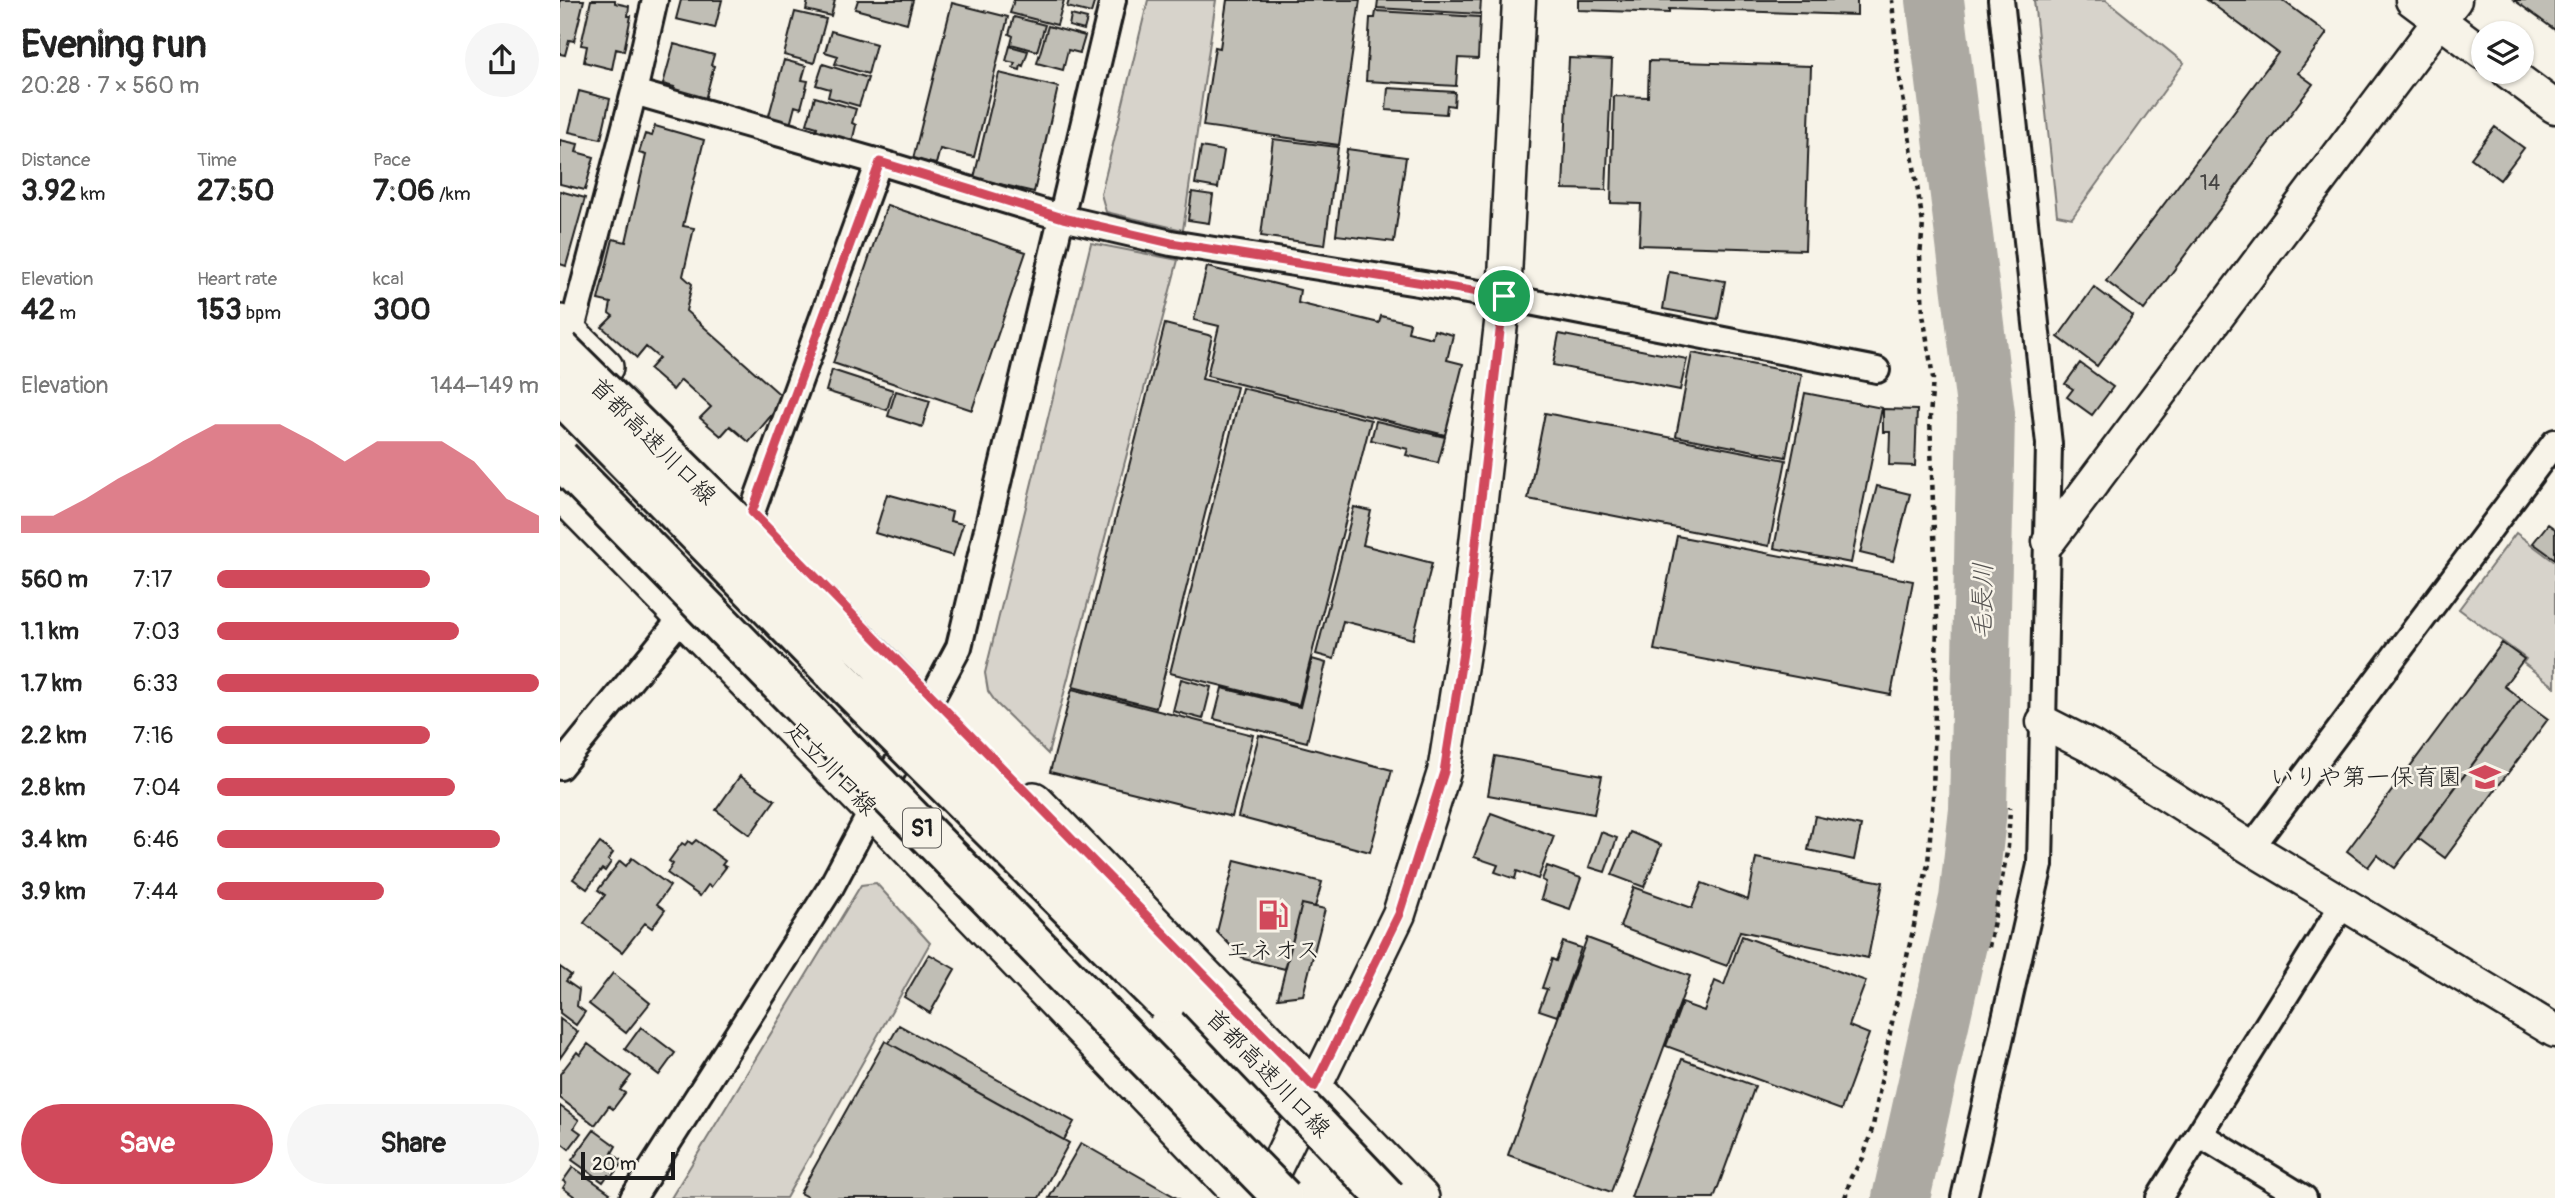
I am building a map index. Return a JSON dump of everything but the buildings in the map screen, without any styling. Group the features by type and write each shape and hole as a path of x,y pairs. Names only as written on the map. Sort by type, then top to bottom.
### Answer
{"highway":[{"name":"首都高速川口線","path":"564,335 1387,1198"},
{"path":"560,394 838,677 1245,1081 1359,1198"},
{"name":"S1","path":"560,459 1283,1198"}],"main road":[{"path":"564,335 752,512 1420,1198"},
{"name":"足立川口線","path":"560,492 872,810 1244,1198"}],"street":[{"path":"564,335 634,92 655,0"},
{"path":"633,1198 831,887 959,647 1113,0"},
{"path":"1261,1198 1399,914 1444,772 1465,640 1504,296 1519,0"},
{"path":"1964,1198 2040,865 2049,444 2001,0"},
{"path":"2412,0 2447,10 2471,39"},
{"path":"2049,541 2447,10"},
{"path":"2524,84 2555,107"},
{"path":"634,92 880,162 1063,218 1171,243 1504,296 1877,370"},
{"path":"752,512 880,162"},
{"path":"2251,848 2555,442"},
{"path":"560,767 683,616"},
{"path":"2043,722 2092,747 2251,848 2555,1031"},
{"path":"2159,1198 2343,904"},
{"path":"2199,1134 2304,1198"}],"path":[{"path":"1844,1198 1851,1177 1863,1158 1876,1113 1891,1027 1928,864 1933,797 1937,620 1930,416 1933,378 1923,314 1920,256 1923,224 1897,59 1892,0"},
{"path":"1987,960 2008,847 2011,799"}],"shaded area":[{"path":"1148,0 1216,0 1183,230 1106,212 1101,194"},
{"path":"2034,0 2106,0 2184,63 2072,218 2057,215"},
{"path":"1091,243 1178,260 1048,754 997,704 988,691 985,673"},
{"path":"2516,533 2555,562 2555,687 2523,663 2526,659 2459,609"},
{"path":"876,883 930,943 786,1198 671,1198 861,885"}],"waterway":[{"name":"毛長川","path":"1901,1198 1968,899 1978,810 1986,414 1935,0"}],"place":[{"name":"いりや第一保育園","path":"2485,777"},
{"name":"エネオス","path":"1273,915"}],"route":[{"path":"880,162 1063,218 1171,243 1504,296 1465,640 1444,772 1399,914 1314,1087 752,512 880,162"}]}
